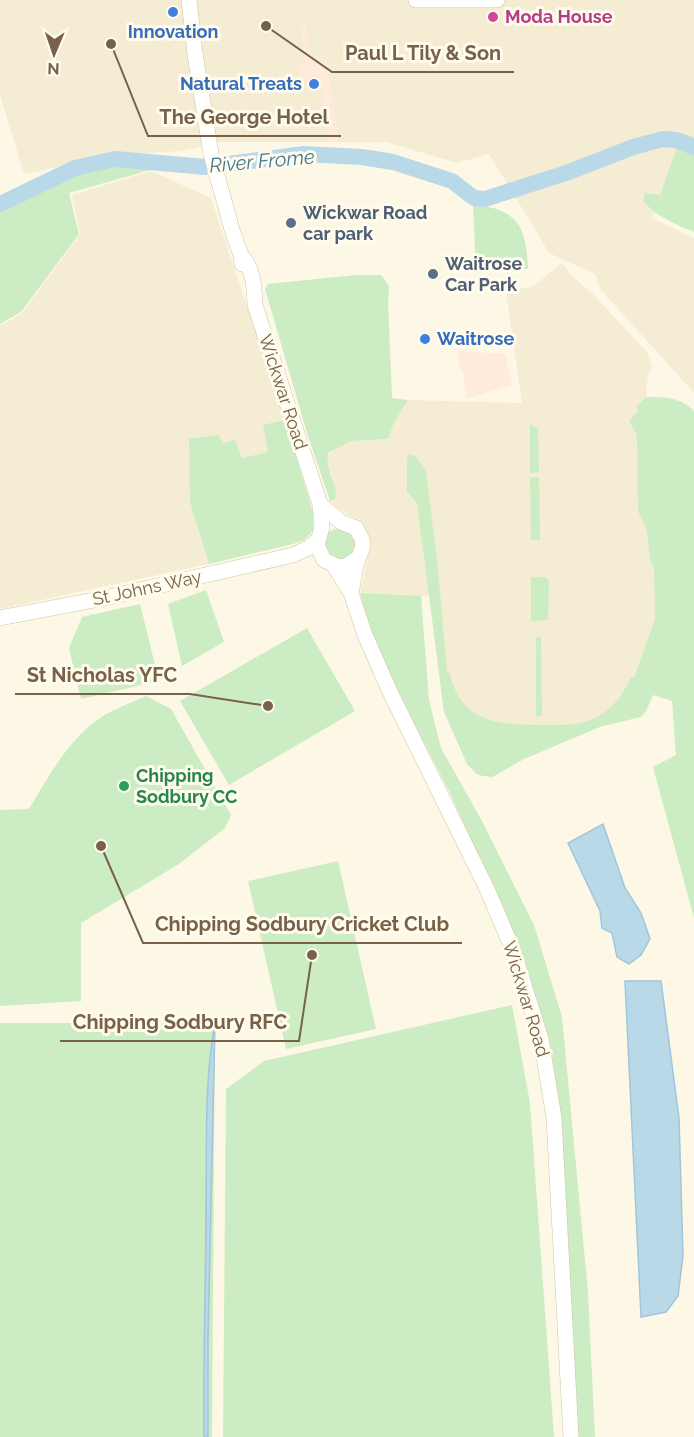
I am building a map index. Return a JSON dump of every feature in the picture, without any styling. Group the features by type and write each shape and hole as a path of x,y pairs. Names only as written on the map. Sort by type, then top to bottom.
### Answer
{"main road":[{"name":"Wickwar Road","path":"189,0 198,78 211,155 241,255 253,279 255,305 320,504 319,551 351,593 368,642 390,692 466,844 513,950 541,1039 554,1118 571,1437"},
{"path":"416,0 497,0"},
{"path":"320,504 341,522"},
{"path":"319,536 331,524 341,522 350,524 360,534 363,546 358,558 351,593"},
{"name":"St Johns Way","path":"0,618 105,598 293,555 308,548 319,536"},
{"name":"St Johns Way","path":"293,555 330,564"},
{"path":"330,564 346,566 358,558"}],"shaded area":[{"path":"0,0 694,0 694,137 682,134 652,218 694,238 694,393 601,290 595,274 549,253 489,154 457,163 386,142 221,142 181,151 115,155 24,174 0,95"},
{"path":"300,21 306,22 308,51 311,51 312,57 316,57 318,62 327,61 339,142 330,142 321,87 306,89 305,82 300,83 298,64 305,63"},
{"path":"151,171 211,198 285,420 269,452 242,458 235,440 207,556 209,564 0,609 0,326 22,313 80,234 72,195"},
{"path":"562,263 647,352 652,366 648,376 646,397 672,651 646,711 641,717 602,726 524,759 492,777 478,775 467,764 444,712 430,596 407,597 360,593 371,544 355,519 330,501 335,499 333,477 328,468 327,459 332,450 352,441 388,439 394,423 408,400 522,403 506,291 533,286"},
{"path":"458,351 505,354 512,385 466,399 463,370 460,370"}],"green space":[{"path":"682,133 694,137 694,232 660,216 643,201 645,193 660,195"},
{"path":"115,155 150,157 150,170 69,193 79,234 21,312 0,324 0,196 71,162"},
{"path":"473,204 501,211 517,223 525,242 528,269 476,270"},
{"path":"356,275 381,275 389,286 392,398 408,400 394,423 388,439 352,441 329,452 328,464 336,493 335,499 330,501 308,436 265,289 268,284"},
{"path":"646,397 678,400 694,411 694,918 653,767 676,755 672,701 653,695 641,717 602,726 524,759 492,777 478,775 467,764 444,712 417,503 407,492 407,458 410,454 416,457 426,471 447,672 450,673 455,690 463,703 473,712 485,718 513,724 566,725 593,719 614,704 631,677 634,678 655,619 654,567 650,560 647,530 638,511 637,435 629,421 639,410 636,407"},
{"path":"285,420 313,512 313,531 304,540 293,544 209,564 190,502 189,439 219,435 223,443 235,440 242,458 268,452 263,425"},
{"path":"530,424 538,429 539,472 530,473"},
{"path":"530,477 539,477 540,540 531,540"},
{"path":"340,528 351,533 356,544 351,555 340,560 329,555 324,544 329,533"},
{"path":"531,577 545,577 549,580 548,620 531,621"},
{"path":"206,590 224,642 182,666 168,604"},
{"path":"360,593 421,596 429,700 441,748 482,821 534,925 562,1017 588,1292 595,1437 578,1437 548,1037 520,948 451,795 390,676 367,622"},
{"path":"140,604 159,681 81,699 69,648 82,617"},
{"path":"307,628 355,711 229,785 180,701"},
{"path":"536,637 541,637 542,716 536,716"},
{"path":"146,696 171,709 231,815 225,828 179,864 81,923 81,1001 0,1006 0,810 29,809 68,748 88,727 116,709"},
{"path":"338,861 376,1029 286,1049 248,881"},
{"path":"512,1005 530,1103 554,1437 223,1437 226,1089 264,1061"},
{"path":"0,1023 215,1023 212,1437 0,1437"}],"water":[{"path":"603,824 625,888 641,913 650,939 641,955 629,964 617,957 612,933 602,928 600,911 568,843"},
{"path":"625,981 661,981 679,1118 683,1256 678,1296 666,1312 641,1317"},
{"path":"215,1023 208,1437 204,1437 207,1113 211,1045"}],"waterway":[{"name":"River Frome","path":"0,204 75,168 115,159 206,167 304,154 362,157 393,162 452,181 474,198 485,199 569,172 633,147 663,139 676,140 694,147"}],"place":[{"name":"Innovation","path":"173,12"},
{"name":"Moda House","path":"493,17"},
{"name":"Paul L Tily & Son","path":"266,26"},
{"name":"The George Hotel","path":"111,44"},
{"name":"Natural Treats","path":"314,84"},
{"name":"Wickwar Road car park","path":"291,223"},
{"name":"Waitrose Car Park","path":"433,274"},
{"name":"Waitrose","path":"425,339"},
{"name":"St Nicholas YFC","path":"268,706"},
{"name":"Chipping Sodbury CC","path":"124,786"},
{"name":"Chipping Sodbury Cricket Club","path":"101,846"},
{"name":"Chipping Sodbury RFC","path":"312,955"}]}
